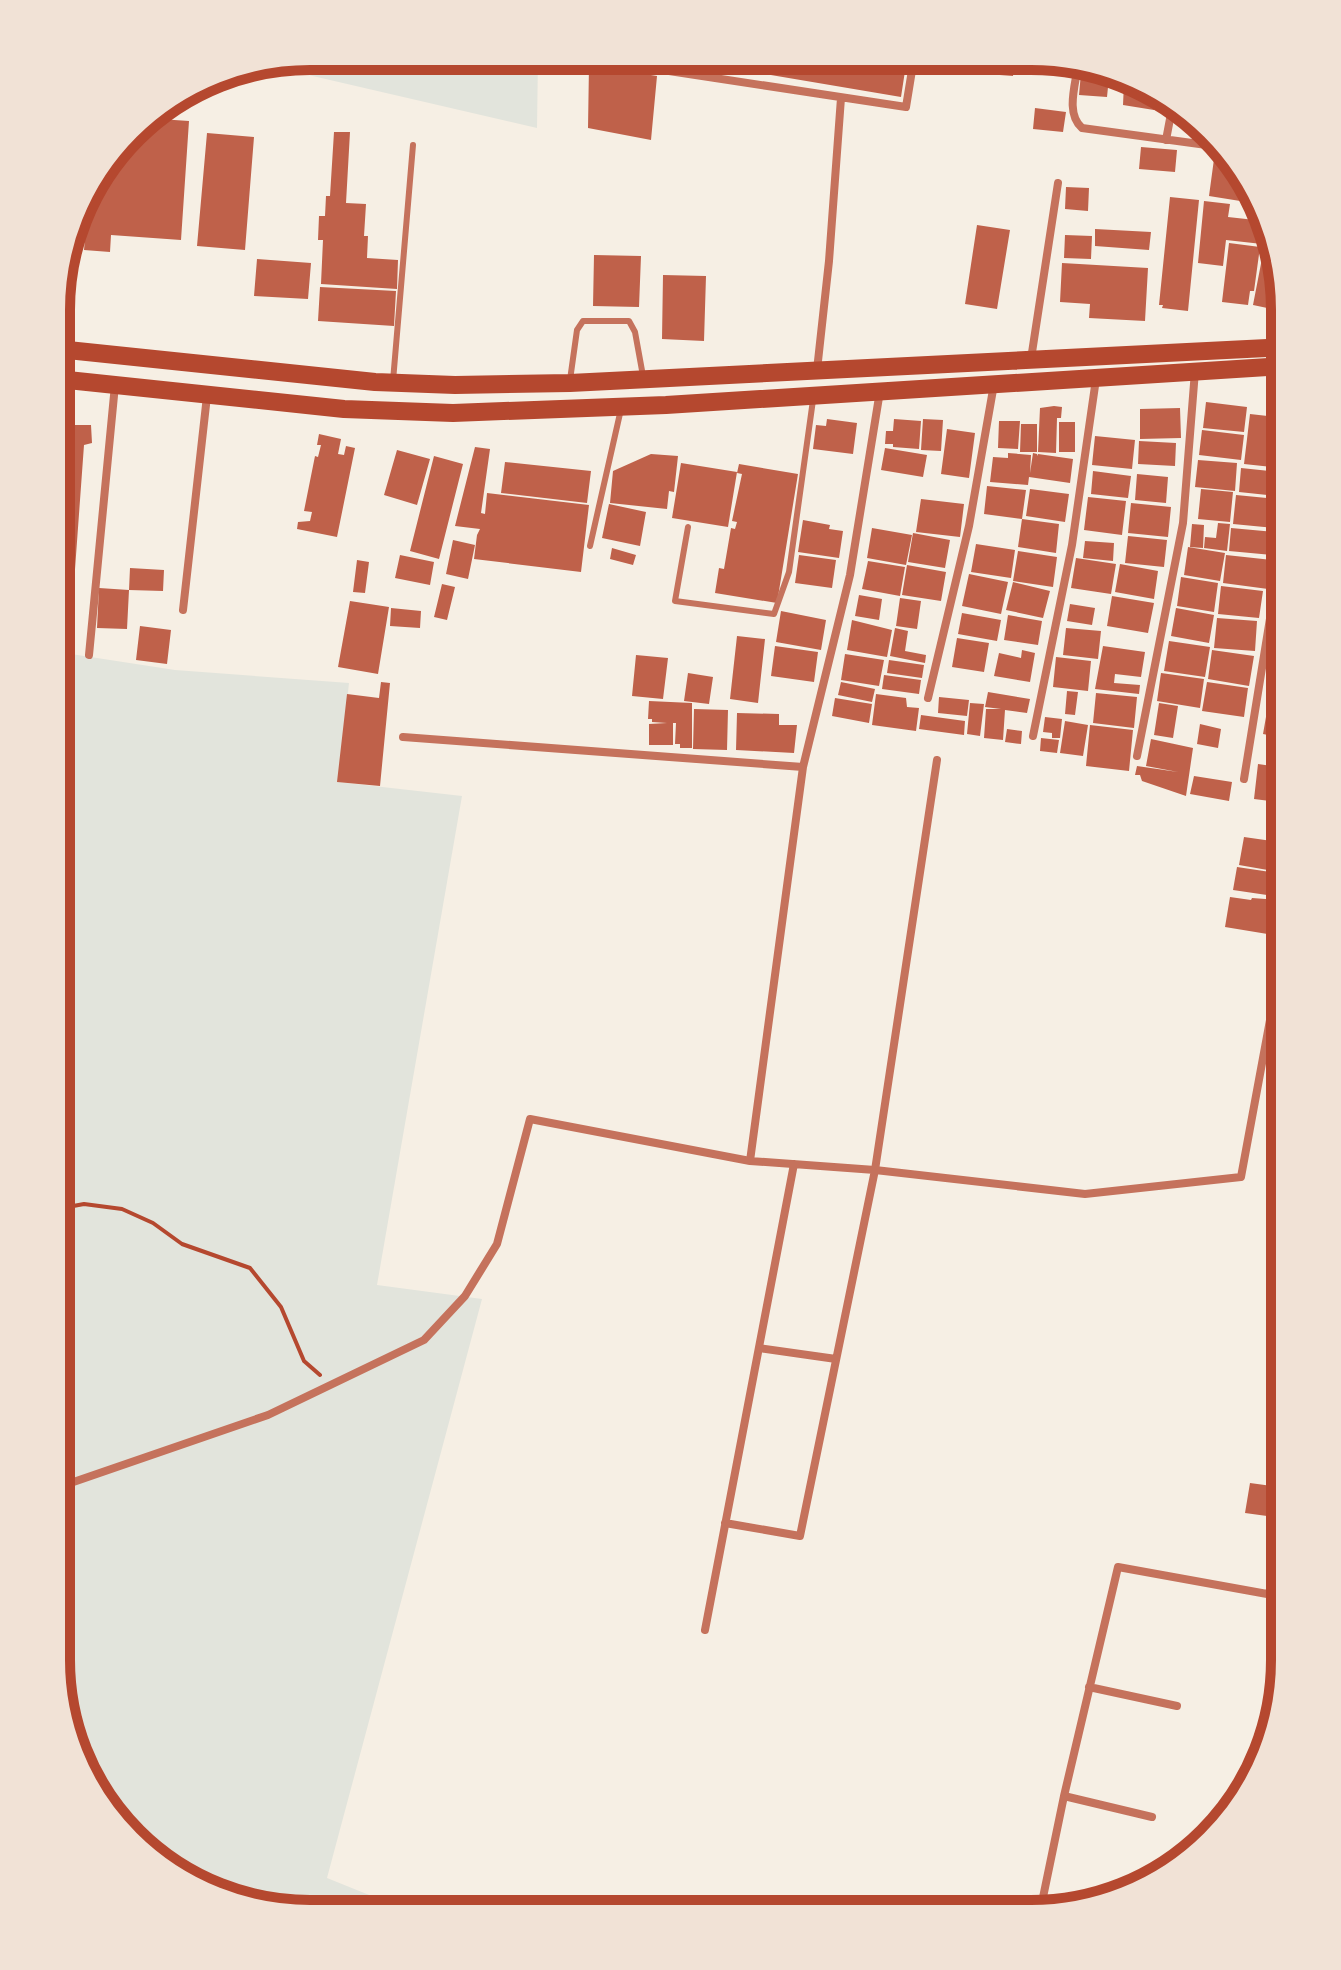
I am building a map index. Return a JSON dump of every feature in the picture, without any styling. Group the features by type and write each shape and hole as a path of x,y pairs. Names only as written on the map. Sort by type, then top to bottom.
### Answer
{"main road":[{"path":"70,350 393,382 455,385 570,383 1271,347"},
{"path":"70,380 344,409 453,413 646,406 1271,367"},
{"path":"870,368 876,390"},
{"path":"643,379 646,406"},
{"path":"453,413 455,385"}],"street":[{"path":"665,70 906,107 912,70"},
{"path":"1077,75 1072,109 1076,123 1088,130 1204,145"},
{"path":"817,371 841,98"},
{"path":"1166,140 1171,115"},
{"path":"1031,359 1058,183"},
{"path":"1137,756 1183,523 1195,371"},
{"path":"1033,736 1072,545 1096,377"},
{"path":"928,698 969,526 994,383"},
{"path":"89,655 115,384"},
{"path":"750,1161 803,767 850,575 876,390"},
{"path":"183,610 208,394"},
{"path":"1244,779 1271,614"},
{"path":"403,737 803,767"},
{"path":"725,1523 800,1536 875,1170 937,760"},
{"path":"70,1483 268,1415 424,1340 465,1296 497,1244 530,1119 750,1161 875,1170 1085,1194 1241,1177 1270,1018"},
{"path":"705,1630 794,1164"},
{"path":"759,1348 836,1359"},
{"path":"1043,1899 1118,1567 1269,1594 1270,1589"},
{"path":"1089,1687 1177,1706"},
{"path":"1064,1796 1152,1817"},
{"path":"967,1899 976,1900"}],"lane":[{"path":"393,382 413,145"},
{"path":"570,383 577,330 583,321 629,321 635,332 643,379"},
{"path":"688,527 675,601 774,614 789,572 813,394"},
{"path":"590,546 621,407"}],"path":[{"path":"70,1207 84,1204 122,1209 153,1223 182,1244 250,1268 281,1307 304,1361 331,1384"}],"shaded area":[{"path":"292,71 538,71 537,128"},
{"path":"70,654 175,670 349,683 338,782 462,796 377,1285 482,1299 327,1878 382,1900 279,1898 218,1882 190,1868 152,1840 110,1793 88,1752 78,1722 70,1660"}],"building":[{"path":"744,70 905,70 901,97"},
{"path":"986,70 1014,70 1013,76 986,74"},
{"path":"589,71 623,71 657,76 651,140 588,128"},
{"path":"1081,76 1108,83 1107,97 1079,95"},
{"path":"1124,88 1155,105 1154,110 1123,105"},
{"path":"1035,108 1066,112 1063,132 1033,129"},
{"path":"165,119 189,121 181,240 111,235 110,252 84,250 88,218 120,164"},
{"path":"334,132 350,132 346,203 366,204 364,236 368,236 367,258 398,260 397,289 321,284 323,240 318,240 319,216 325,216 326,196 330,196"},
{"path":"207,133 254,137 245,250 197,246"},
{"path":"1141,147 1177,150 1175,172 1139,169"},
{"path":"1214,159 1231,177 1245,202 1209,196"},
{"path":"1066,187 1089,188 1088,211 1065,209"},
{"path":"1170,197 1199,200 1188,311 1159,305"},
{"path":"1204,201 1230,204 1228,217 1253,220 1261,244 1226,240 1223,266 1198,263"},
{"path":"977,225 1010,230 997,309 965,304"},
{"path":"1095,229 1151,232 1149,250 1095,246"},
{"path":"1065,235 1092,236 1091,259 1064,258"},
{"path":"1229,243 1260,247 1254,291 1250,291 1248,305 1222,302"},
{"path":"1263,252 1271,309 1253,305"},
{"path":"594,255 641,256 639,307 593,306"},
{"path":"257,259 311,263 308,299 254,296"},
{"path":"1062,263 1148,268 1145,321 1089,318 1090,304 1060,302"},
{"path":"663,275 706,276 704,341 662,339"},
{"path":"320,287 396,291 394,326 318,321"},
{"path":"1206,402 1247,407 1244,432 1203,428"},
{"path":"1062,407 1061,418 1057,418 1056,453 1038,452 1040,408"},
{"path":"1180,408 1181,438 1140,439 1140,409"},
{"path":"1250,414 1271,416 1271,467 1244,464"},
{"path":"827,419 857,423 853,454 813,449 816,425 826,426"},
{"path":"894,419 921,421 919,449 885,444 886,431 893,431"},
{"path":"923,419 943,420 941,451 921,450"},
{"path":"999,421 1020,421 1018,449 998,448"},
{"path":"1059,422 1075,422 1075,452 1059,452"},
{"path":"1021,424 1037,424 1037,452 1020,452"},
{"path":"70,425 91,425 92,443 84,445 74,583 70,582"},
{"path":"947,429 975,433 969,478 941,474"},
{"path":"1202,430 1244,435 1241,460 1199,455"},
{"path":"319,434 341,439 338,454 344,455 346,446 355,448 337,537 297,529 298,522 310,521 312,512 304,511 315,456 318,457 321,445 317,445"},
{"path":"1095,436 1135,440 1132,469 1092,465"},
{"path":"1139,441 1176,443 1175,466 1138,464"},
{"path":"475,447 490,449 481,513 485,514 487,493 589,505 581,572 474,559 480,529 455,526"},
{"path":"885,448 927,455 923,477 881,470"},
{"path":"397,450 430,459 417,505 384,495"},
{"path":"1008,453 1031,455 1030,473 1033,453 1073,459 1070,483 1029,477 1028,485 990,482 993,457 1008,458"},
{"path":"651,454 678,456 674,492 669,491 667,509 610,503 613,471"},
{"path":"434,456 463,464 439,559 410,551"},
{"path":"1198,460 1237,463 1235,491 1195,487"},
{"path":"505,462 591,471 587,503 501,493"},
{"path":"681,463 737,472 728,527 672,518"},
{"path":"739,464 798,474 777,603 715,593 719,568 724,569 731,528 735,529 737,522 732,521 742,474 737,473"},
{"path":"1241,468 1271,471 1271,495 1239,492"},
{"path":"1093,471 1131,476 1128,498 1091,494"},
{"path":"1137,474 1168,477 1166,503 1135,500"},
{"path":"987,486 1026,490 1022,519 984,514"},
{"path":"1030,489 1069,494 1065,522 1026,516"},
{"path":"1201,489 1233,492 1230,522 1198,519"},
{"path":"1236,495 1271,498 1271,528 1233,524"},
{"path":"1088,497 1126,501 1122,535 1084,530"},
{"path":"921,499 964,504 960,537 916,532"},
{"path":"1131,503 1171,507 1168,537 1128,533"},
{"path":"609,504 646,512 640,546 602,538"},
{"path":"1022,519 1059,524 1056,553 1018,547"},
{"path":"803,520 843,531 839,558 798,552"},
{"path":"1218,523 1230,524 1227,551 1204,548 1205,537 1216,538"},
{"path":"1192,524 1204,525 1203,548 1190,547"},
{"path":"872,528 912,535 906,565 867,558"},
{"path":"1231,528 1271,532 1271,555 1229,551"},
{"path":"913,533 950,540 945,568 908,562"},
{"path":"1128,536 1167,540 1164,567 1125,563"},
{"path":"453,540 475,545 468,579 446,574"},
{"path":"1085,541 1114,543 1113,561 1083,558"},
{"path":"976,544 1015,550 1011,578 971,572"},
{"path":"1188,547 1225,553 1220,581 1184,575"},
{"path":"612,548 636,555 633,565 610,559"},
{"path":"1018,551 1057,557 1053,587 1013,581"},
{"path":"400,555 434,562 430,585 395,578"},
{"path":"799,555 836,560 832,588 795,583"},
{"path":"1226,555 1271,560 1268,589 1223,583"},
{"path":"1076,558 1116,564 1111,594 1071,588"},
{"path":"357,560 369,562 365,593 353,592"},
{"path":"868,561 905,567 900,596 862,589"},
{"path":"1120,564 1158,571 1154,599 1115,592"},
{"path":"907,565 946,572 941,601 902,595"},
{"path":"130,568 164,570 163,591 129,590"},
{"path":"969,574 1008,582 1001,614 962,606"},
{"path":"1181,577 1218,583 1214,612 1177,606"},
{"path":"1013,582 1050,591 1043,618 1006,610"},
{"path":"442,584 455,587 447,620 434,617"},
{"path":"1221,586 1263,591 1259,618 1218,614"},
{"path":"99,588 129,590 127,629 97,628"},
{"path":"859,595 882,599 879,620 855,616"},
{"path":"1112,596 1154,603 1148,633 1107,626"},
{"path":"900,598 921,601 917,629 896,626"},
{"path":"350,601 389,607 378,674 338,667"},
{"path":"1070,604 1095,608 1092,625 1067,621"},
{"path":"391,608 421,611 420,628 390,626"},
{"path":"1176,608 1214,615 1209,643 1171,636"},
{"path":"781,611 826,620 821,650 776,642"},
{"path":"962,613 1001,620 997,641 958,634"},
{"path":"1008,615 1042,621 1038,645 1004,640"},
{"path":"1217,618 1257,621 1255,651 1214,648"},
{"path":"852,620 892,630 887,657 847,650"},
{"path":"140,626 171,630 167,664 136,660"},
{"path":"895,628 908,631 905,651 926,655 925,663 890,656"},
{"path":"1066,628 1101,631 1098,659 1063,655"},
{"path":"737,636 765,639 758,703 730,699"},
{"path":"957,638 989,643 984,672 952,667"},
{"path":"1169,641 1210,647 1205,677 1164,671"},
{"path":"775,646 818,652 814,682 771,676"},
{"path":"1103,646 1145,652 1141,677 1115,674 1114,683 1140,685 1139,694 1095,689"},
{"path":"1022,650 1035,653 1030,682 994,676 999,653 1021,658"},
{"path":"1212,650 1254,656 1249,686 1208,679"},
{"path":"845,654 884,660 879,686 841,680"},
{"path":"636,655 668,658 663,699 632,696"},
{"path":"1056,657 1091,661 1088,691 1053,687"},
{"path":"889,660 924,665 922,678 887,673"},
{"path":"688,673 713,677 709,704 684,701"},
{"path":"1161,673 1204,679 1200,708 1157,701"},
{"path":"884,675 921,680 919,694 882,689"},
{"path":"381,682 390,683 380,786 337,782 347,694 379,698"},
{"path":"841,682 875,689 872,702 838,695"},
{"path":"1207,682 1248,688 1244,717 1202,711"},
{"path":"1067,691 1078,692 1075,715 1065,714"},
{"path":"988,692 1030,699 1027,713 1005,710 1003,740 984,738 986,709 1001,709 985,707"},
{"path":"1096,693 1137,697 1134,728 1093,723"},
{"path":"876,694 906,698 907,707 919,708 916,731 872,725"},
{"path":"1270,694 1271,694 1271,735 1263,734"},
{"path":"939,697 969,700 967,716 938,713"},
{"path":"835,698 872,704 869,723 832,716"},
{"path":"649,701 692,703 692,748 680,748 680,744 675,744 676,723 673,723 673,745 649,745 649,724 667,723 648,719"},
{"path":"970,703 984,704 980,736 967,734"},
{"path":"1159,703 1178,706 1173,738 1154,735"},
{"path":"694,709 728,710 727,750 693,749"},
{"path":"737,713 779,714 779,725 797,725 794,753 736,750"},
{"path":"921,715 965,721 964,735 919,729"},
{"path":"1045,717 1062,719 1060,738 1052,738 1052,733 1043,732"},
{"path":"1065,721 1088,725 1083,756 1060,753"},
{"path":"1200,724 1221,729 1218,748 1197,744"},
{"path":"1090,725 1133,730 1129,771 1086,766"},
{"path":"1007,729 1022,731 1021,744 1005,742"},
{"path":"1041,738 1059,740 1057,753 1040,751"},
{"path":"1151,739 1193,748 1186,796 1142,781 1140,775 1135,775 1137,766 1178,772 1146,766"},
{"path":"1258,764 1271,766 1271,801 1254,799"},
{"path":"1194,776 1232,782 1229,801 1190,794"},
{"path":"1244,837 1271,841 1271,870 1239,865"},
{"path":"1237,867 1271,872 1271,896 1233,890"},
{"path":"1230,897 1271,899 1271,935 1225,927"},
{"path":"1250,1483 1270,1486 1267,1516 1245,1513"}]}
